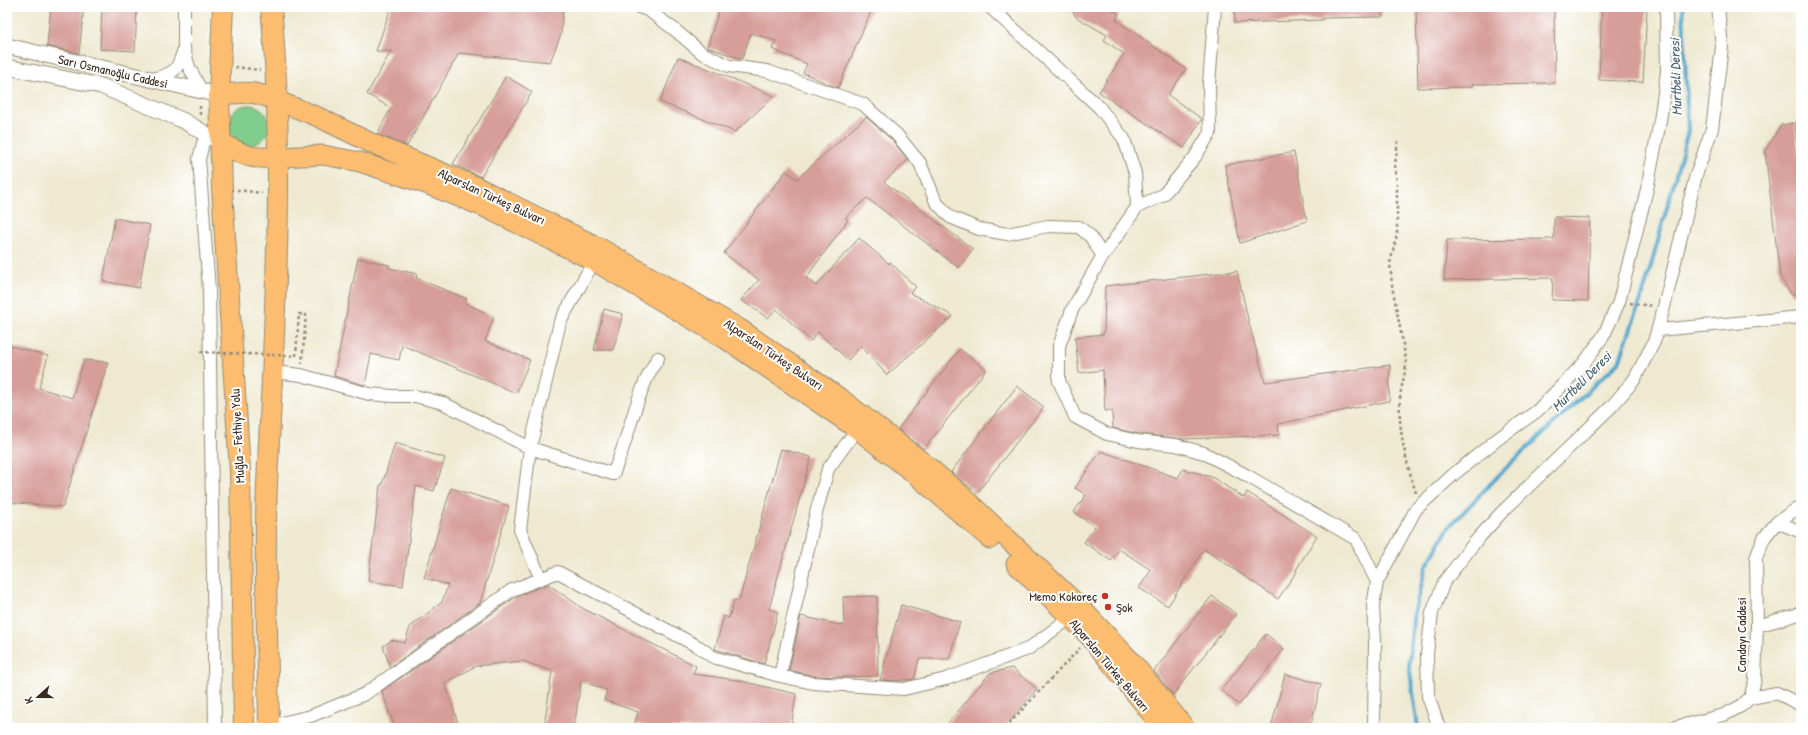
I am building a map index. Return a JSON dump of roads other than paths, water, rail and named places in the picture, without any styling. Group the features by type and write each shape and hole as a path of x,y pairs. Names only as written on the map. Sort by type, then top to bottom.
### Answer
{"highway":[{"name":"Muğla - Fethiye Yolu","path":"223,7 221,65 210,93 210,136 222,189 240,470 244,728"},
{"path":"269,727 268,465 274,372 279,157 278,101 271,7"},
{"path":"210,93 260,93 278,101"},
{"path":"210,136 246,157 279,157"}],"main road":[{"name":"Alparslan Türkeş Bulvarı","path":"278,101 316,116 371,143 475,186 602,249 740,330 844,401 925,464 959,493 1080,607 1133,663 1185,728"},
{"name":"Alparslan Türkeş Bulvarı","path":"279,157 323,155 360,162 426,184 484,207 594,261 727,340 857,429 916,475 990,539 1090,637 1163,728"}],"street":[{"path":"150,80 172,74 178,67 184,49 184,7"},
{"path":"639,7 648,10 702,53 729,66 767,71 863,104 897,135 920,162 936,202 950,217 979,229 1007,234 1048,226 1079,227 1090,236 1103,256"},
{"path":"990,7 1099,107 1124,139 1135,173 1137,207"},
{"path":"1215,7 1209,84 1210,133 1195,157 1162,195 1137,207 1103,256 1072,310 1059,346 1060,381 1075,417 1107,434 1138,441 1176,445 1204,453 1246,474 1356,539 1377,582"},
{"path":"1374,728 1375,642 1373,606 1377,582 1416,510 1465,465 1499,438 1537,411 1584,363 1604,335 1619,302 1649,182 1660,121 1667,70 1666,7"},
{"path":"1439,728 1428,696 1427,654 1432,613 1444,582 1475,542 1501,513 1612,406 1634,380 1654,342 1696,175 1712,129 1722,47 1718,7"},
{"name":"Sarı Osmanoğlu Caddesi","path":"7,46 210,93"},
{"path":"184,49 190,67 210,93"},
{"name":"Sarı Osmanoğlu Caddesi","path":"7,66 101,86 184,121 210,136"},
{"path":"210,136 203,143 199,159 209,290 215,728"},
{"path":"540,577 520,530 530,448 560,322 594,261"},
{"path":"1658,330 1801,317"},
{"path":"274,372 301,375 369,394 415,396 443,403 530,448 613,474 647,374 658,358"},
{"path":"780,676 815,518 828,469 857,429"},
{"name":"Candayı Caddesi","path":"1750,698 1755,680 1757,626 1756,558 1764,538 1777,522 1801,506"},
{"path":"1777,522 1801,532"},
{"path":"269,727 311,716 365,694 512,590 540,577 558,572 700,647 713,657 780,676 813,683 904,689 946,679 1028,650 1071,617"},
{"path":"1757,626 1799,614 1801,612"},
{"path":"1672,728 1724,715 1741,706 1750,698 1777,693 1800,704"}],"waterway":[{"name":"Murtbeli Deresi","path":"1418,728 1409,665 1413,619 1426,567 1449,527 1504,470 1619,362 1644,291 1688,131 1683,7"}],"place":[{"name":"Memo Kokoreç","path":"1105,596"},
{"name":"Şok","path":"1108,607"}]}
